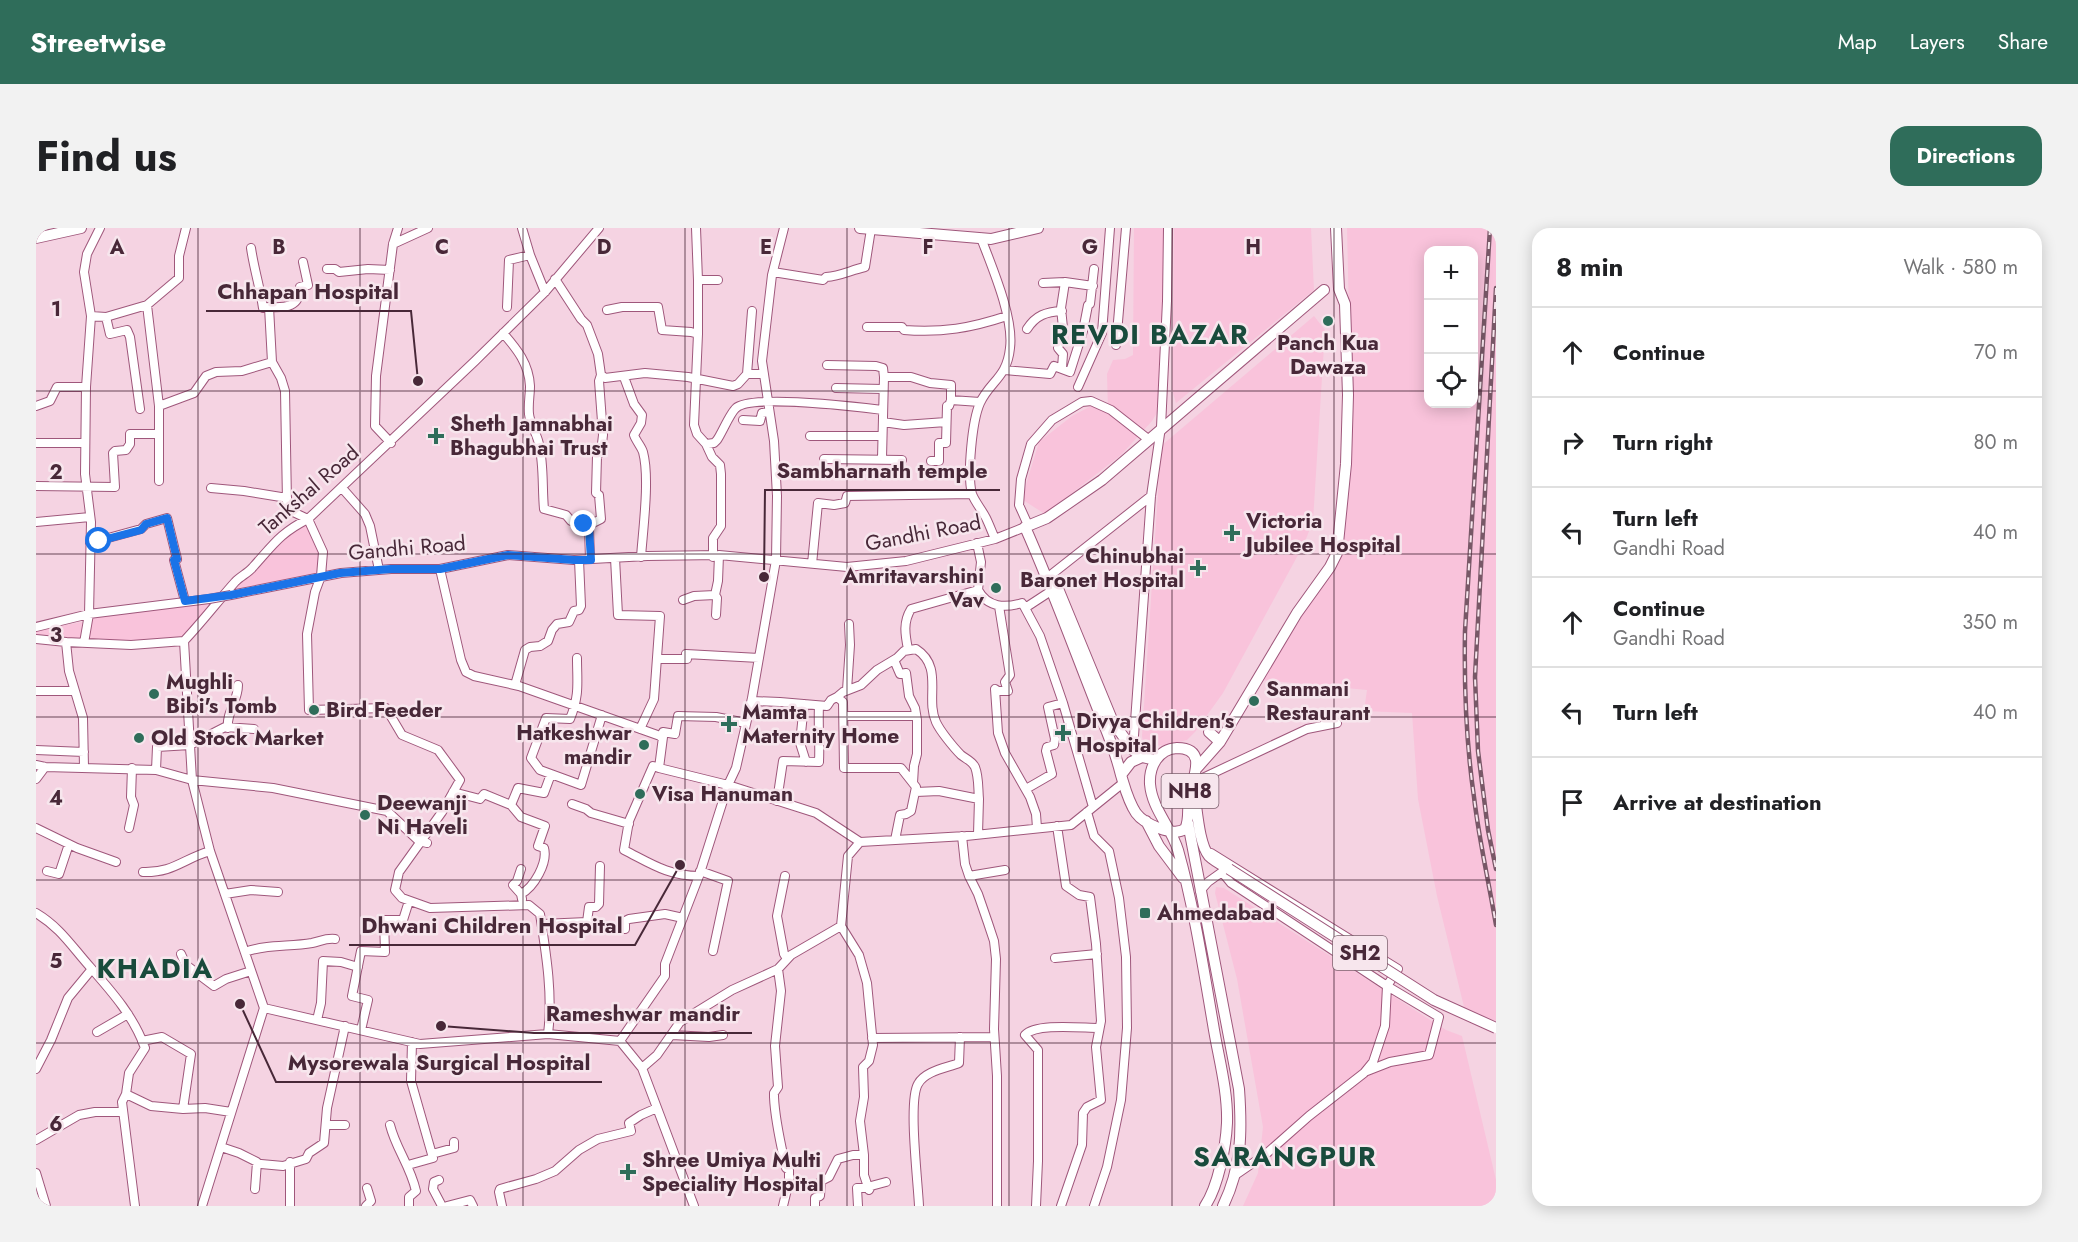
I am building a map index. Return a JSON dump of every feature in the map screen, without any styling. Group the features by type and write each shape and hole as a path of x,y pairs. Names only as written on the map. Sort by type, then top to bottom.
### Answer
{"main road":[{"path":"36,238 81,228"},
{"path":"866,229 976,235 991,239 1038,228"},
{"path":"1197,768 1220,742 1285,632 1330,567 1337,553 1346,465 1348,388 1345,304 1339,289 1336,228"},
{"name":"Gandhi Road","path":"1028,525 1047,518 1102,480 1161,427 1324,290"},
{"path":"1028,525 1052,574 1113,722 1138,753 1155,760"},
{"path":"1028,525 1051,591 1105,728 1131,804 1138,815 1146,821 1171,831 1187,883 1224,1086 1227,1123 1218,1174 1205,1206"},
{"path":"1209,732 1220,742"},
{"name":"NH8","path":"1178,748 1191,753 1196,760 1197,768 1187,811 1188,823 1181,832 1171,831 1161,816 1151,790 1150,772 1155,760 1166,751 1178,748"},
{"path":"1122,779 1138,753"},
{"path":"1177,846 1193,854 1206,856 1192,783"},
{"path":"1146,821 1159,846 1187,883"},
{"path":"1188,823 1239,1089 1242,1130 1231,1190 1223,1206"},
{"name":"SH2","path":"1206,856 1225,871 1434,1000 1496,1028"}],"street":[{"path":"84,643 89,614 90,518 86,486 85,443 90,316 84,272 87,254 100,228"},
{"path":"90,316 106,317 147,305 179,278 179,256 186,228"},
{"path":"391,442 375,426 376,376 393,244 398,228"},
{"path":"393,244 428,228"},
{"path":"522,228 545,292"},
{"name":"Tankshal Road","path":"184,641 238,579 251,569 288,528 308,519 342,488 545,292 599,228"},
{"path":"696,228 698,334 694,425 711,457 720,465 721,474 721,526 713,538 718,581 715,596 717,598 716,615"},
{"path":"620,1041 665,976 665,964 736,768 752,701 776,560 777,496 774,441 762,361 773,272 784,228"},
{"path":"1078,387 1102,333 1110,228"},
{"path":"1116,345 1126,228"},
{"path":"1138,753 1151,496 1161,427 1168,228"},
{"path":"773,272 823,280 826,277 845,275 850,270 865,267 866,229"},
{"path":"976,235 996,278 1011,334 1005,370 980,402 973,431 971,453 972,494 995,539"},
{"path":"251,248 263,308 284,308 295,302 300,296 300,286 308,285 303,262"},
{"path":"507,307 510,260 530,255"},
{"path":"327,269 335,269 339,272 368,269 390,270"},
{"path":"1005,370 1050,374 1054,366 1070,372 1087,317 1094,269"},
{"path":"555,279 581,319 588,325 598,354 601,375 599,381 603,435 601,452 597,456 596,493 601,519 587,526"},
{"path":"698,280 718,280"},
{"path":"1043,283 1065,282 1093,286"},
{"path":"1062,368 1063,354 1058,348 1064,328 1062,311 1065,282"},
{"path":"147,305 159,406 159,481"},
{"path":"268,307 272,362 285,391 287,498 293,512 308,519 323,552 321,576 315,592 307,634 309,710 386,708 402,735 438,750 460,780 423,842 399,872 395,890 402,898 430,908 529,905 540,914 545,943 550,1007 548,1034"},
{"path":"607,310 622,307 658,307 662,330 698,334"},
{"path":"601,375 605,378 645,373 733,386 738,384 747,374 752,311"},
{"path":"1027,328 1037,316 1048,311 1062,311"},
{"path":"867,327 902,327 904,330 924,331 950,330 967,328 1007,316"},
{"path":"106,317 110,334 127,330 130,337 140,409"},
{"path":"503,333 517,348 528,370 530,386 528,411 539,444 544,509 566,515 571,521 584,524 589,528 591,560"},
{"path":"159,406 194,393 206,376 216,372 242,371 272,362"},
{"path":"827,365 883,368 882,458"},
{"path":"747,374 764,374"},
{"path":"884,376 911,377 930,383 951,385 951,400 947,406 946,443 939,443 939,461 931,461"},
{"path":"624,377 633,404 642,415 641,423 634,435 642,449 646,468 641,557"},
{"path":"36,406 50,400 57,387 86,387"},
{"path":"836,388 883,389"},
{"path":"951,400 980,402"},
{"path":"1028,525 1019,505 1021,479 1031,444 1052,420 1082,402 1091,401 1111,410 1148,439"},
{"path":"706,444 717,440 736,408 743,404 768,402 883,410"},
{"path":"743,420 760,421 762,413 769,412"},
{"path":"883,422 904,425 946,422"},
{"path":"36,486 115,487 113,453 126,450 130,444 130,434 159,434"},
{"path":"810,436 882,436"},
{"path":"36,443 85,443"},
{"path":"824,459 902,460"},
{"path":"211,488 244,490 287,498"},
{"path":"342,488 365,514 370,526 379,570"},
{"path":"812,564 818,503 834,505 845,503 847,495 972,494"},
{"path":"1052,574 1151,496"},
{"path":"36,522 90,518"},
{"path":"36,627 89,614 185,601 174,560 177,559 175,546 167,518 146,524 141,530 90,543"},
{"name":"Gandhi Road","path":"185,601 231,595 321,576 379,570 440,569 508,555 579,560 716,556 847,567 906,561 995,539 1028,525"},
{"path":"977,543 981,562 978,590 988,603 999,606 1022,603 1040,636 1063,703 1090,810 1094,836 1109,850 1119,898 1126,957 1127,1018 1121,1100 1107,1167 1094,1206"},
{"path":"615,558 618,615 660,616 654,699 640,729"},
{"path":"515,685 525,650 548,641 557,624 569,622 574,611 579,610 581,606 579,560"},
{"path":"440,569 461,660 466,672 474,676 515,685 661,737"},
{"path":"908,649 905,634 906,618 912,609 978,590"},
{"path":"1025,608 1051,591"},
{"path":"683,600 694,596 715,596"},
{"path":"999,606 1010,675 1005,682 1008,691 996,689 997,726 1005,753 1026,789 1035,810 1037,828"},
{"path":"848,690 849,624"},
{"path":"36,639 132,645 184,641 192,780 210,851 264,1008 202,1206"},
{"path":"66,642 69,670 83,718 84,767"},
{"path":"752,701 827,706 831,700 861,685 877,670 908,649 916,649 921,652 932,670 933,707 936,722 960,754 973,764 978,777 978,834"},
{"path":"658,659 687,659 686,654 759,658"},
{"path":"577,658 579,683 570,719 546,718 531,758 540,770 581,785 602,715"},
{"path":"894,660 900,674 906,674 908,692 916,716 917,754 911,811 900,815 895,840"},
{"path":"228,728 227,721 238,695 238,685"},
{"path":"36,691 75,692"},
{"path":"837,697 843,702 844,768 901,768 914,787 979,799"},
{"path":"1026,789 1052,774 1046,751 1047,747 1054,745 1055,739 1048,707 1063,703"},
{"path":"804,704 800,743 806,762"},
{"path":"777,801 783,761 819,762 819,706"},
{"path":"659,768 663,737 661,737 663,732 675,734 678,716 716,717 746,723"},
{"path":"844,716 916,716"},
{"path":"1192,783 1307,729 1337,723"},
{"path":"156,770 157,747 190,745 225,727 254,729"},
{"path":"36,750 84,752"},
{"path":"36,779 41,766 132,768 156,770 192,780 273,788 387,811 423,842"},
{"path":"713,951 728,880 699,874 680,876 624,850 629,824 653,766 728,785 816,813 860,842 962,836 1071,825 1122,779"},
{"path":"129,828 134,805 130,797 132,768"},
{"path":"511,805 518,788 544,793 551,774"},
{"path":"453,792 480,799 484,794 511,805 521,817 544,826 538,846 544,848 545,853 541,868 534,882 527,891 521,894"},
{"path":"572,804 591,813 629,824"},
{"path":"1057,826 1066,886 1079,895 1090,897 1097,954 1101,1021 1096,1055 1101,1100 1087,1107 1083,1113 1082,1145 1061,1206"},
{"path":"36,828 69,844 116,862"},
{"path":"962,836 969,876 978,894 994,941 996,959 994,1037 997,1076 998,1206"},
{"path":"860,842 848,856 841,926 859,955 867,983 873,1045 869,1061 863,1067 864,1097 861,1121 864,1175 868,1188"},
{"path":"47,871 59,874 69,844"},
{"path":"143,872 158,872 175,867 192,856 210,851"},
{"path":"1206,856 1260,882 1398,969 1387,986 1385,1026 1373,1062 1364,1073 1309,1116 1266,1154 1234,1176"},
{"path":"600,866 599,904 596,907 589,907 586,927 625,929 626,921 629,919 665,914 683,918"},
{"path":"521,869 513,885 521,894 524,905"},
{"path":"969,876 1005,870"},
{"path":"1200,891 1208,882 1225,871 1231,882 1387,986 1439,1017 1429,1055 1390,1062 1364,1073"},
{"path":"785,876 777,916 787,959"},
{"path":"225,894 251,890 278,892"},
{"path":"361,1030 368,1000 352,996 361,951 385,952 384,920 403,920 410,901"},
{"path":"36,913 55,925 111,989 128,1014 145,1048 129,1073 126,1094 122,1102 135,1206"},
{"path":"542,924 586,922"},
{"path":"642,1068 657,1055 680,1022 732,990 778,969 790,955 841,926"},
{"path":"245,952 258,947 311,943 327,938 335,939"},
{"path":"181,954 186,964 214,986 226,979 251,971"},
{"path":"1055,958 1097,954"},
{"path":"317,1020 321,1003 322,961 341,962 358,967"},
{"path":"36,1069 68,998 92,969"},
{"path":"778,969 781,991 775,1052 778,1087 774,1097 784,1161 789,1170 789,1181 783,1206"},
{"path":"264,1008 420,1044 548,1034 620,1041 642,1068 694,1206"},
{"path":"97,1032 128,1014"},
{"path":"261,1164 283,1166 306,1159 309,1153 324,1143 334,1069 337,1066 345,1026"},
{"path":"1036,1206 1038,1050 1025,1035 1029,1031 1041,1029 1099,1028"},
{"path":"672,1035 709,1037 723,1035"},
{"path":"142,1041 162,1037 191,1054 183,1109"},
{"path":"919,1206 913,1107 918,1084 928,1074 959,1064 960,1037"},
{"path":"872,1038 994,1037"},
{"path":"408,1165 433,1158 411,1082 412,1042"},
{"path":"126,1094 151,1106 183,1109 205,1108 231,1112"},
{"path":"502,1206 500,1189 555,1172 588,1144 605,1136 631,1131 629,1123 657,1108"},
{"path":"36,1140 79,1115 95,1112 123,1112"},
{"path":"326,1125 345,1125"},
{"path":"390,1125 401,1156 408,1165 416,1191 409,1197 409,1206"},
{"path":"432,1154 454,1148 454,1143"},
{"path":"221,1147 257,1162 255,1189"},
{"path":"815,1206 815,1198 820,1196 821,1181 829,1177 835,1162 843,1157 864,1155"},
{"path":"290,1162 290,1206"},
{"path":"36,1173 46,1206"},
{"path":"439,1180 434,1182 433,1189 442,1206"},
{"path":"858,1206 857,1188 868,1188 869,1190 872,1186 886,1182"},
{"path":"366,1206 371,1201 367,1188"},
{"path":"447,1206 470,1200 473,1206"}],"shaded area":[{"name":"REVDI BAZAR","path":"1134,228 1164,228 1158,411 1152,421 1121,455 1045,514 1023,500 1039,442 1072,416 1097,403 1108,410 1107,374 1113,360 1125,359 1133,355"},
{"path":"1174,228 1311,228 1314,290 1176,403 1172,390"},
{"path":"1347,228 1496,228 1496,1021 1465,1011 1437,896 1418,799 1412,713 1364,711 1367,690 1261,680 1315,592 1339,561 1351,402"},
{"name":"Victoria Jubilee Hospital","path":"1314,316 1325,330 1313,521 1304,544 1223,693 1195,732 1187,740 1144,747 1142,736 1161,446"},
{"path":"307,521 321,553 318,574 272,582 231,593 289,535"},
{"path":"213,603 184,638 147,641 87,639 91,618"},
{"path":"82,622 81,639 36,635 36,631"},
{"path":"1216,887 1224,888 1446,1030 1462,1036 1496,1180 1496,1206 1243,1206 1258,1173 1263,1127 1237,979 1215,893"}],"railway":[{"path":"1490,228 1465,631 1465,673 1471,776 1496,925"},
{"path":"1496,288 1475,677 1478,751 1488,830 1496,869"}],"place":[{"name":"Panch Kua Dawaza","path":"1328,321"},
{"name":"Chhapan Hospital","path":"418,381"},
{"name":"Sheth Jamnabhai Bhagubhai Trust","path":"436,436"},
{"name":"Victoria Jubilee Hospital","path":"1232,533"},
{"name":"Chinubhai Baronet Hospital","path":"1198,568"},
{"name":"Sambharnath temple","path":"764,577"},
{"name":"Amritavarshini Vav","path":"996,588"},
{"name":"Mughli Bibi's Tomb","path":"154,694"},
{"name":"Sanmani Restaurant","path":"1254,701"},
{"name":"Bird Feeder","path":"314,710"},
{"name":"Mamta Maternity Home","path":"729,724"},
{"name":"Divya Children's Hospital","path":"1063,733"},
{"name":"Old Stock Market","path":"139,738"},
{"name":"Hatkeshwar mandir","path":"644,745"},
{"name":"Visa Hanuman","path":"640,794"},
{"name":"Deewanji Ni Haveli","path":"365,815"},
{"name":"Dhwani Children Hospital","path":"680,865"},
{"name":"Ahmedabad","path":"1145,913"},
{"name":"Mysorewala Surgical Hospital","path":"240,1004"},
{"name":"Rameshwar mandir","path":"441,1026"},
{"name":"Shree Umiya Multi Speciality Hospital","path":"628,1172"}],"district":[{"name":"REVDI BAZAR","path":"1150,335"},
{"name":"KHADIA","path":"155,969"},
{"name":"SARANGPUR","path":"1285,1157"}],"route":[{"path":"99,541 141,530 146,524 167,518 175,546 177,559 174,560 185,601 209,599 340,573 391,569 440,569 508,555 591,560 589,528 584,524"}]}
